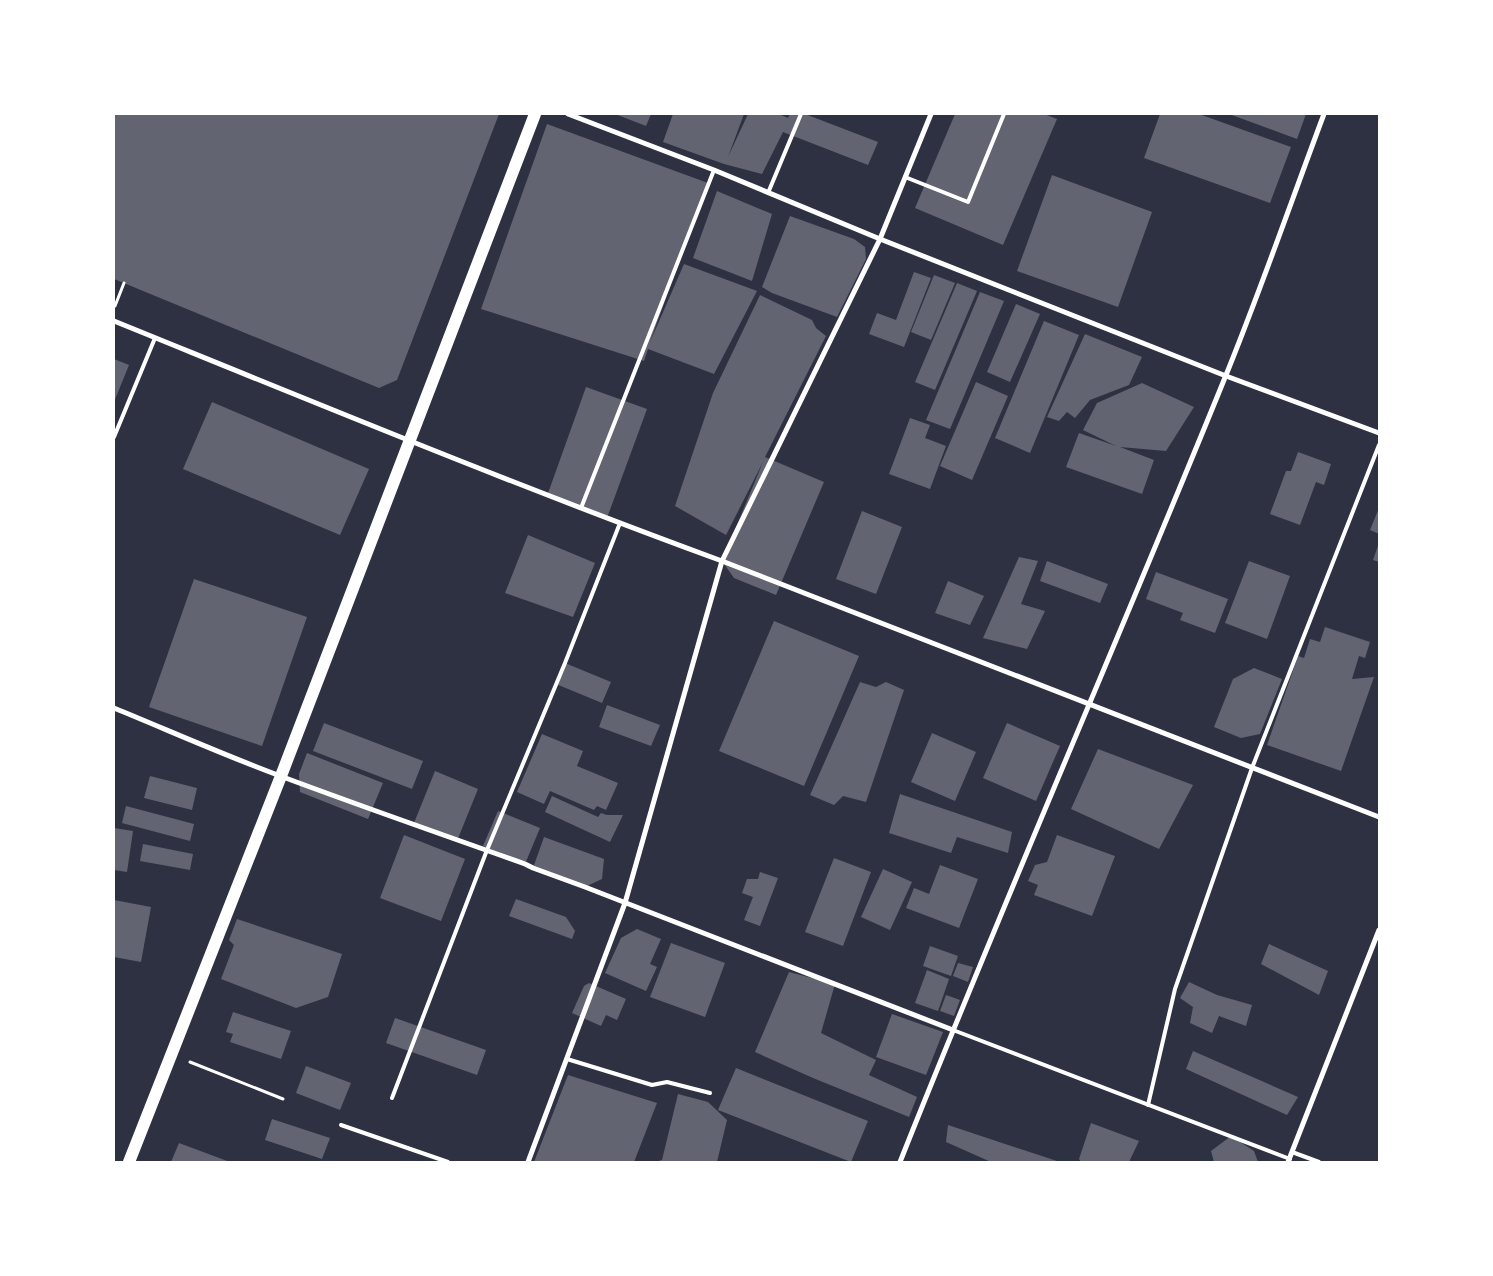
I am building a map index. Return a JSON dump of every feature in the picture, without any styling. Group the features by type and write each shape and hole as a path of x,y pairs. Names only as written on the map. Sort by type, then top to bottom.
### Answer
{"main road":[{"path":"130,1162 281,776 535,114"}],"street":[{"path":"568,114 714,170 880,239 1226,376 1379,433"},
{"path":"528,1162 626,903 722,561 880,239 930,114"},
{"path":"900,1162 952,1030 1090,705 1226,376 1324,114"},
{"path":"114,321 410,442 722,561 1379,817"},
{"path":"114,708 281,776 487,850 952,1030"},
{"path":"1289,1160 1379,930"}],"lane":[{"path":"768,193 801,114"},
{"path":"905,177 968,202 1004,114"},
{"path":"581,508 714,170"},
{"path":"114,437 155,338"},
{"path":"1148,1105 1175,989 1252,768 1379,445"},
{"path":"392,1098 487,850 565,663 620,523"},
{"path":"952,1030 1289,1160"},
{"path":"567,1059 652,1084 667,1082 710,1093"},
{"path":"341,1125 448,1162"},
{"path":"1292,1152 1319,1162"}],"path":[{"path":"114,310 124,284"},
{"path":"172,1054 283,1099"}],"building":[{"path":"114,114 499,114 397,380 379,388 114,279"},
{"path":"615,114 651,114 646,126"},
{"path":"673,114 744,114 728,157 748,114 779,114 788,118 790,114 805,114 878,142 868,165 783,132 762,174 724,164 663,142"},
{"path":"955,114 1044,114 1057,119 1003,245 915,208"},
{"path":"1160,114 1199,114 1291,147 1270,203 1144,158"},
{"path":"1229,114 1306,114 1297,139"},
{"path":"547,124 708,183 650,342 684,264 757,291 714,374 648,349 644,361 481,309"},
{"path":"1052,175 1152,212 1118,307 1017,271"},
{"path":"717,191 772,214 752,281 693,258"},
{"path":"790,216 854,239 865,247 866,259 837,317 772,293 762,287"},
{"path":"914,272 931,278 904,347 869,334 877,313 896,320"},
{"path":"934,275 955,283 931,340 911,332"},
{"path":"957,283 977,291 935,390 915,382"},
{"path":"980,292 1004,301 950,429 926,420"},
{"path":"760,295 812,320 816,328 826,336 765,457 824,482 776,595 734,578 722,561 763,462 726,535 675,506 713,393"},
{"path":"1016,304 1040,314 1010,382 987,372"},
{"path":"1044,321 1079,335 1030,453 995,438"},
{"path":"1085,334 1142,357 1129,385 1090,400 1075,418 1067,412 1059,421 1047,417"},
{"path":"114,359 129,365 114,402"},
{"path":"976,382 1008,396 972,480 940,466"},
{"path":"1142,383 1194,407 1166,451 1120,447 1154,460 1142,494 1066,467 1079,433 1116,446 1083,430 1097,403"},
{"path":"586,387 647,409 607,518 547,496"},
{"path":"212,402 369,469 340,535 183,469"},
{"path":"910,418 930,425 925,438 946,446 930,489 889,474"},
{"path":"1298,452 1331,464 1324,485 1316,482 1300,525 1270,514 1286,471 1291,471"},
{"path":"1379,508 1379,534 1370,530"},
{"path":"862,511 902,527 876,594 836,579"},
{"path":"528,535 595,563 573,617 505,593"},
{"path":"1379,543 1379,562 1373,560"},
{"path":"1019,557 1038,561 1021,604 1045,611 1027,649 983,638"},
{"path":"1047,561 1108,584 1100,603 1040,581"},
{"path":"1249,561 1290,576 1267,639 1225,623"},
{"path":"1156,572 1228,599 1215,633 1180,620 1183,613 1146,599"},
{"path":"194,579 307,617 262,746 149,707"},
{"path":"948,581 984,596 970,625 935,613"},
{"path":"774,621 859,656 804,786 719,751"},
{"path":"1325,627 1370,642 1365,658 1359,656 1352,679 1374,677 1341,771 1267,745 1298,656 1304,658 1310,639 1320,642"},
{"path":"565,663 611,682 602,703 556,684"},
{"path":"1254,668 1282,679 1260,734 1241,738 1214,727 1233,679"},
{"path":"860,682 876,687 886,682 904,690 866,802 843,796 834,805 810,795"},
{"path":"607,705 660,725 651,746 599,727"},
{"path":"324,723 423,761 412,789 313,751"},
{"path":"1007,723 1060,746 1036,801 983,778"},
{"path":"932,733 976,752 955,801 911,782"},
{"path":"542,734 583,751 577,766 618,783 606,810 597,806 594,810 550,791 544,804 517,792"},
{"path":"1098,749 1193,785 1159,849 1071,809"},
{"path":"307,753 383,783 368,819 300,792 299,774"},
{"path":"435,771 478,789 457,841 414,823"},
{"path":"150,776 197,788 192,810 144,798"},
{"path":"900,794 1012,832 1008,853 957,837 951,853 889,833"},
{"path":"552,796 598,817 601,813 623,815 610,842 545,812"},
{"path":"126,806 194,824 190,841 122,823"},
{"path":"498,811 540,828 525,864 483,846"},
{"path":"114,828 133,831 127,872 114,870"},
{"path":"404,835 465,859 441,921 380,898"},
{"path":"1057,835 1115,856 1092,916 1034,895 1038,885 1028,881 1035,865 1047,862"},
{"path":"544,837 604,859 602,879 585,887 533,868"},
{"path":"143,844 193,854 190,870 140,861"},
{"path":"834,858 871,872 843,946 805,932"},
{"path":"940,865 978,879 959,928 906,908 914,888 929,894"},
{"path":"883,869 912,882 890,930 861,917"},
{"path":"760,872 778,878 760,926 744,920 753,897 742,893 747,879 758,879"},
{"path":"516,899 566,917 575,931 572,939 509,916"},
{"path":"114,900 151,907 141,962 114,957"},
{"path":"237,919 342,954 328,997 296,1008 221,979 234,945 229,940"},
{"path":"637,929 661,939 650,964 657,967 646,991 605,973 621,938"},
{"path":"671,943 725,963 705,1017 650,997"},
{"path":"1269,944 1328,971 1319,995 1261,964"},
{"path":"930,946 958,956 951,976 923,966"},
{"path":"958,963 973,967 968,982 953,976"},
{"path":"927,970 949,979 938,1011 915,1003"},
{"path":"789,972 835,984 821,1033 876,1060 869,1075 917,1097 909,1117 755,1052"},
{"path":"1189,982 1217,995 1252,1005 1246,1026 1219,1016 1212,1033 1190,1023 1193,1007 1180,998"},
{"path":"589,983 626,999 617,1020 606,1015 601,1026 572,1013 584,986"},
{"path":"946,995 960,1000 954,1016 940,1011"},
{"path":"233,1012 291,1031 281,1059 230,1042 233,1034 226,1032"},
{"path":"892,1014 943,1032 926,1075 876,1057"},
{"path":"395,1018 486,1050 477,1075 386,1043"},
{"path":"1193,1051 1298,1097 1287,1115 1186,1069"},
{"path":"306,1066 351,1083 340,1110 296,1093"},
{"path":"736,1068 868,1121 851,1162 718,1110"},
{"path":"568,1075 657,1103 634,1162 534,1162"},
{"path":"678,1094 708,1102 727,1120 717,1162 655,1162 662,1160"},
{"path":"272,1119 330,1138 322,1159 265,1140"},
{"path":"1091,1123 1139,1141 1129,1162 1081,1162 1079,1159"},
{"path":"948,1125 1060,1162 991,1162 946,1142"},
{"path":"1231,1136 1254,1151 1258,1162 1214,1162 1211,1151"},
{"path":"179,1143 230,1162 171,1162"}]}
